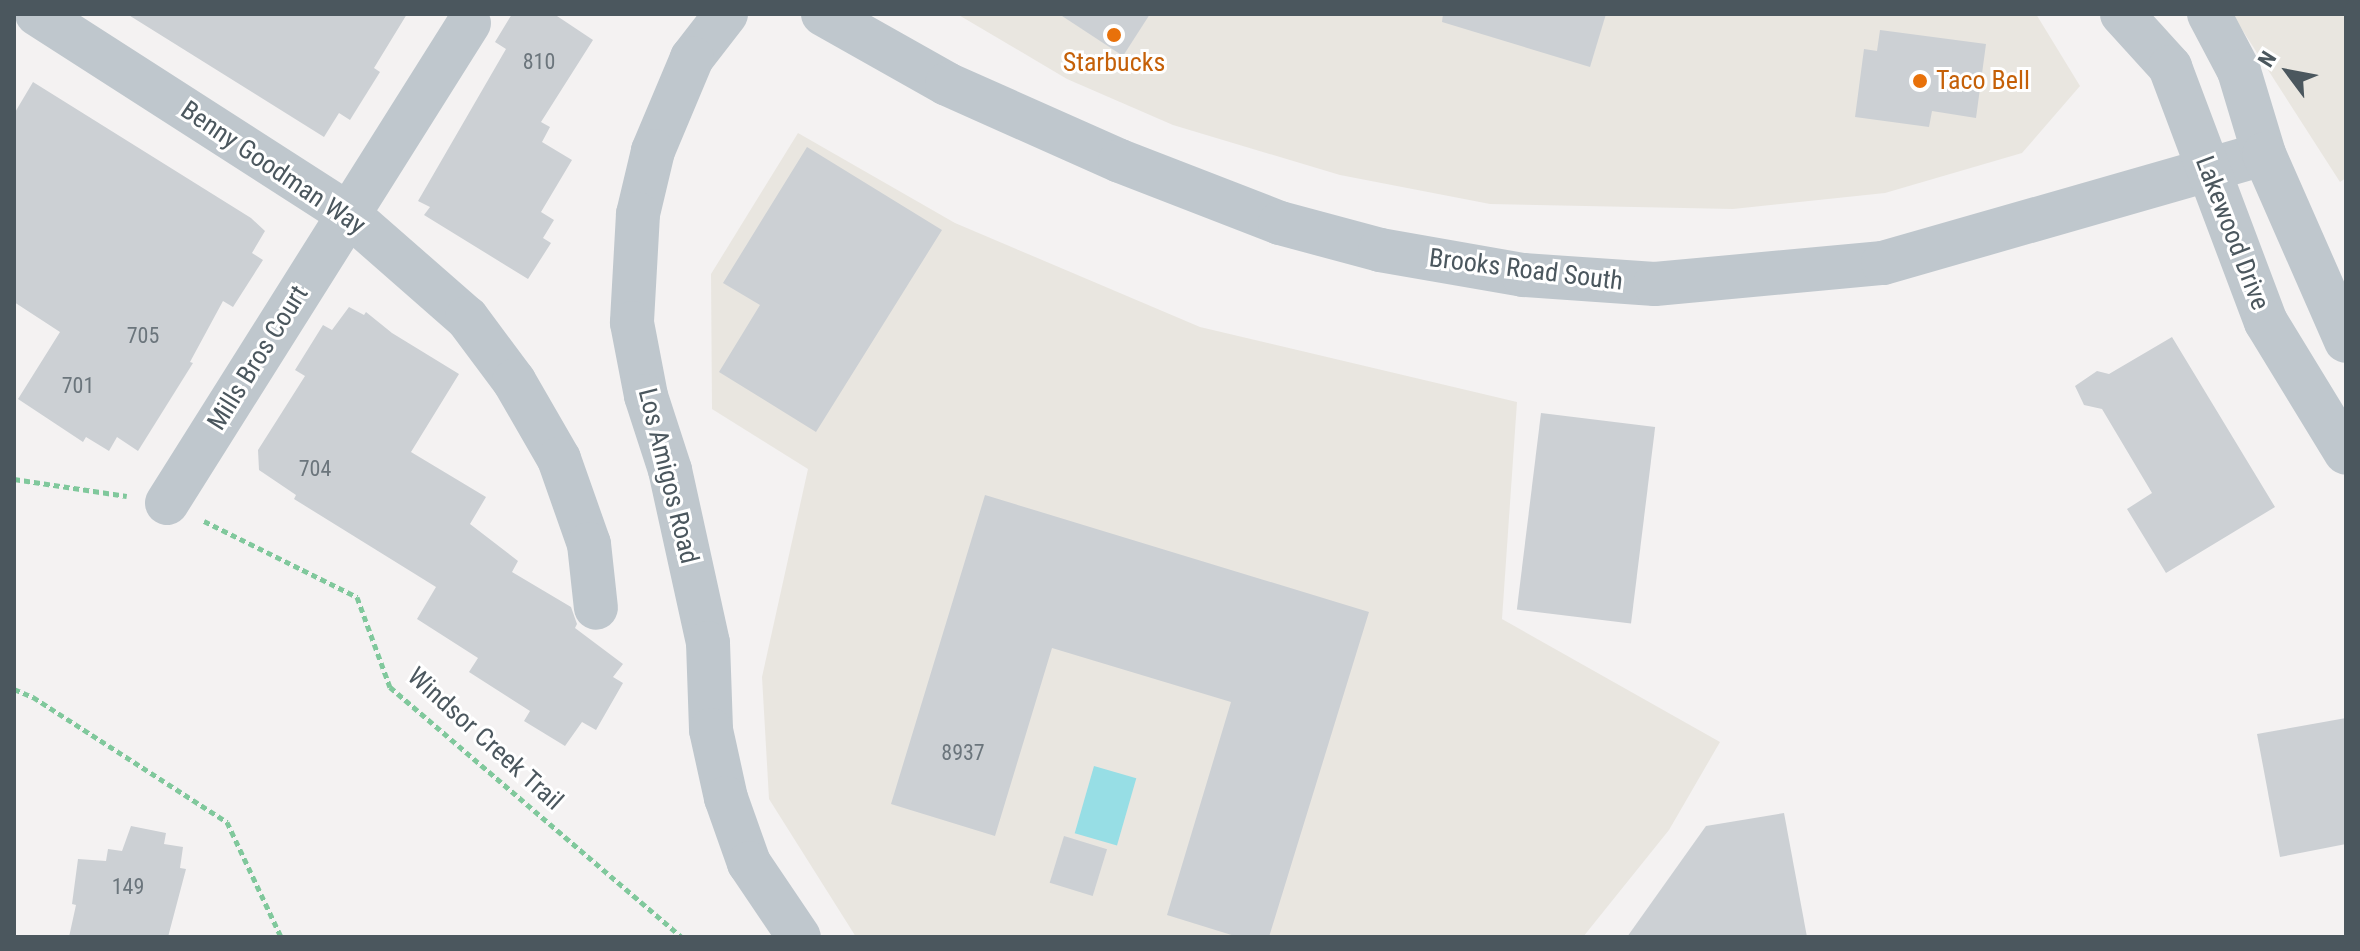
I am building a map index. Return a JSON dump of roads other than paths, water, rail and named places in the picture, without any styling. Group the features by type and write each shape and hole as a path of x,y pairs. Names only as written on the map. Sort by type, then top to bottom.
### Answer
{"street":[{"name":"Benny Goodman Way","path":"37,14 348,214 467,318 514,381 559,459 589,544 596,608"},
{"name":"Los Amigos Road","path":"726,14 692,58 653,151 638,214 632,323 646,396 670,470 708,643 711,730 726,798 749,863 799,937"},
{"name":"Brooks Road South","path":"823,14 947,84 1120,161 1280,223 1380,250 1523,275 1655,284 1883,263 2264,154"},
{"name":"Lakewood Drive","path":"2122,14 2170,67 2266,322 2346,453"},
{"path":"2209,14 2239,71 2264,154 2346,341"},
{"name":"Mills Bros Court","path":"167,503 469,23"}],"water":[{"path":"1094,766 1136,778 1117,845 1075,833"}],"place":[{"name":"Starbucks","path":"1114,35"},
{"name":"Taco Bell","path":"1920,81"}]}
